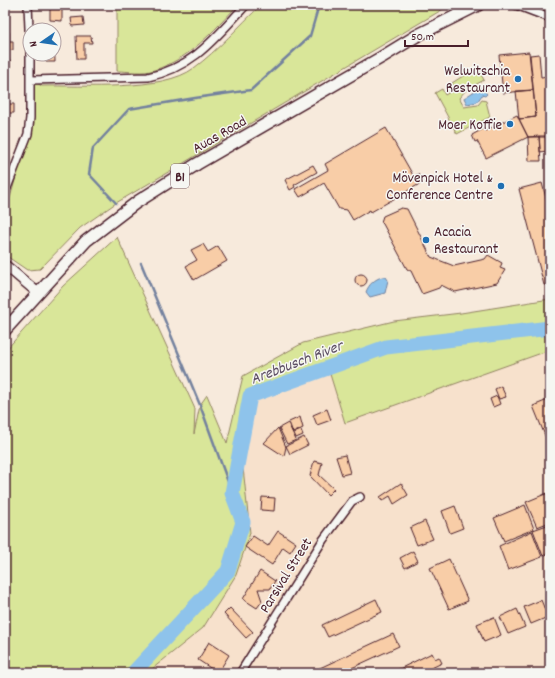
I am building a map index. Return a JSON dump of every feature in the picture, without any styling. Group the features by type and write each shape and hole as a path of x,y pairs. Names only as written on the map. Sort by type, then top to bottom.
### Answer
{"main road":[{"name":"Auas Road","path":"5,330 86,241 137,202 208,157 418,35 478,5"}],"street":[{"path":"28,5 29,22"},
{"path":"31,80 148,77 165,74 194,58 246,5"},
{"path":"516,5 550,18"},
{"path":"5,193 28,134 30,118 30,62"},
{"path":"5,265 38,293"},
{"name":"Parsival Street","path":"240,673 323,540 352,500 360,497"}],"shaded area":[{"path":"550,350 550,673 147,673 203,628 250,533 242,458 245,430 254,397 329,371 345,423"}],"green space":[{"path":"117,5 238,5 210,34 179,59 154,70 140,72 117,71"},
{"path":"261,5 450,5 116,203 80,228 40,269 27,270 5,255 5,210 11,195 23,150 31,80 42,86 121,86 163,81 180,76 194,68 212,54"},
{"path":"477,67 484,80 466,90 459,98 464,107 478,105 482,100 486,101 490,117 457,134 435,93 442,89 445,95 455,89 452,83"},
{"path":"117,237 195,409 194,434 200,405 207,395 227,443 243,376 303,343 394,321 461,313 550,299 550,350 345,423 329,371 254,397 245,430 242,458 250,533 236,575 203,628 147,673 5,673 5,351 63,286"}],"water":[{"path":"481,87 487,94 485,96 482,95 477,102 467,104 464,98"},
{"path":"386,277 388,280 385,293 370,297 366,292 369,287 377,279"}],"building":[{"path":"50,5 62,5 62,21 50,20"},
{"path":"83,17 84,25 72,26 71,18"},
{"path":"5,32 9,32 9,41 13,41 13,50 5,51"},
{"path":"76,36 91,36 92,43 84,43 84,59 77,59"},
{"path":"529,52 533,90 503,93 499,55"},
{"path":"539,54 541,77 550,76 550,137 528,137 519,119 536,117 530,55"},
{"path":"5,60 10,60 10,84 5,84"},
{"path":"533,90 536,117 519,119 516,91"},
{"path":"5,104 14,104 14,113 8,113 8,120 5,120"},
{"path":"517,115 528,137 486,158 472,135 483,129 485,131"},
{"path":"386,128 414,177 418,174 423,182 371,212 370,210 353,220 347,210 339,209 324,183 300,197 295,189 328,170 325,164"},
{"path":"539,136 546,136 547,151 540,152"},
{"path":"539,136 541,161 529,161 528,137"},
{"path":"547,137 550,137 550,155 548,155"},
{"path":"313,165 317,172 294,185 295,187 290,190 285,180"},
{"path":"542,183 550,213 550,284 544,285 519,189"},
{"path":"401,208 407,209 431,257 454,266 485,259 488,255 502,263 500,268 505,270 497,283 455,292 441,285 439,288 422,294 411,271 407,269 381,222 383,216"},
{"path":"203,244 208,252 218,246 227,261 194,280 186,266 197,260 191,250"},
{"path":"359,274 363,274 367,280 363,286 359,286 355,282 355,278"},
{"path":"501,386 506,397 499,399 495,389"},
{"path":"497,396 500,404 493,407 490,399"},
{"path":"550,399 550,442 548,443 533,406"},
{"path":"327,409 331,420 317,425 313,415"},
{"path":"300,417 303,428 293,433 289,422"},
{"path":"288,423 296,440 287,444 279,428"},
{"path":"278,428 286,447 284,456 264,443"},
{"path":"301,430 303,435 296,438 294,433"},
{"path":"304,437 308,445 290,454 286,446"},
{"path":"345,455 350,473 342,475 336,457"},
{"path":"314,461 322,463 319,475 334,489 328,495 310,476"},
{"path":"401,483 408,495 394,504 390,496 382,501 380,497"},
{"path":"550,492 550,522 537,527 526,502"},
{"path":"262,497 275,498 274,511 261,510"},
{"path":"525,505 534,529 504,541 494,518"},
{"path":"455,506 463,528 450,533 442,511"},
{"path":"425,521 433,539 417,545 410,528"},
{"path":"550,524 550,553 543,556 533,530"},
{"path":"278,531 296,543 290,552 283,547 272,565 245,547 253,536 268,546"},
{"path":"532,531 542,557 508,570 499,546"},
{"path":"413,551 418,561 405,568 400,558"},
{"path":"449,559 468,601 449,609 430,568"},
{"path":"260,571 275,581 270,589 258,589 262,601 257,608 243,599"},
{"path":"376,599 382,612 328,637 322,625"},
{"path":"541,600 548,617 531,624 524,607"},
{"path":"230,608 253,632 246,638 224,614"},
{"path":"517,609 525,627 508,634 500,617"},
{"path":"494,617 501,635 484,642 477,624"},
{"path":"393,634 399,646 341,673 309,673"},
{"path":"209,642 229,655 218,673 198,660"},
{"path":"432,653 435,659 439,657 442,663 421,673 391,673"}],"waterway":[{"path":"116,203 89,174 93,148 129,109 251,90 310,36 319,5"},
{"path":"141,263 200,405 232,493"},
{"name":"Arebbusch River","path":"133,673 228,571 243,522 232,493 250,396 386,347 550,328"}],"place":[{"name":"Welwitschia Restaurant","path":"518,79"},
{"name":"Moer Koffie","path":"510,124"},
{"name":"Mövenpick Hotel & Conference Centre","path":"501,186"},
{"name":"Acacia Restaurant","path":"426,240"}]}
